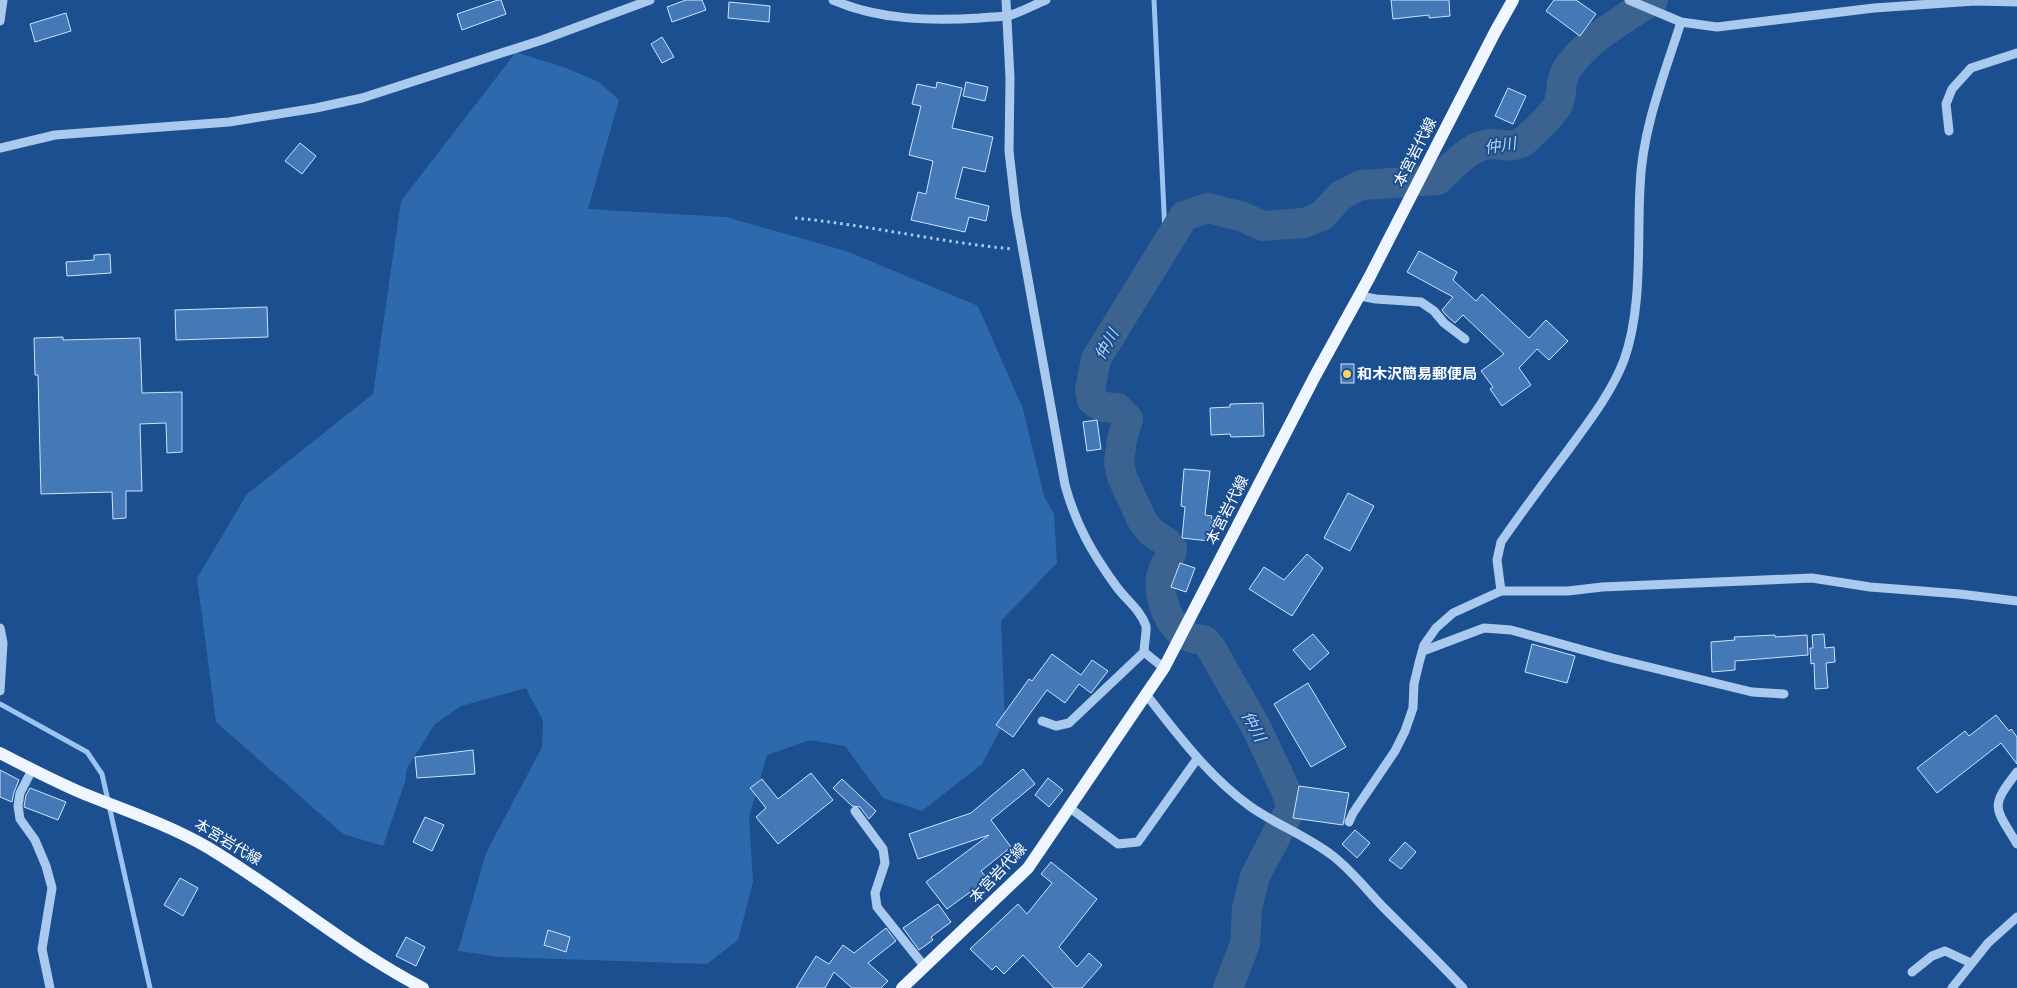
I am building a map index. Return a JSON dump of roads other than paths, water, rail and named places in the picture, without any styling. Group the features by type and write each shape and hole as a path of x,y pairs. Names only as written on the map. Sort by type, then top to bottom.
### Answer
{"main road":[{"name":"本宮岩代線","path":"902,988 1028,868 1164,668 1314,376 1360,296 1495,32 1514,0"},
{"name":"本宮岩代線","path":"0,753 32,770 84,793 176,830 251,874 338,936 399,976 423,988"}],"street":[{"path":"0,21 3,0"},
{"path":"0,148 55,135 220,123 316,108 362,98 542,40 650,0"},
{"path":"833,0 850,7 909,18 959,19 1007,16 1046,0"},
{"path":"1006,0 1010,78 1009,151 1016,212 1059,456 1072,511 1092,552 1120,592 1136,606 1147,628 1144,638 1144,652 1069,723 1056,726 1042,721"},
{"path":"1629,0 1682,22 1717,27 1874,8 1975,1 2017,2"},
{"path":"1501,591 1497,560 1501,542 1599,408 1623,361 1633,329 1640,236 1640,186 1650,116 1682,22"},
{"path":"1949,131 1946,104 1952,89 1971,68 2017,53"},
{"path":"1360,296 1376,300 1421,302 1465,339"},
{"path":"1349,822 1353,813 1395,751 1405,731 1413,708 1414,684 1423,651 1436,628 1453,613 1501,591 1568,591 1602,587 1812,578 1870,587 1960,594 2017,601"},
{"path":"0,628 3,643 0,691"},
{"path":"1423,651 1484,628 1511,630 1612,658 1752,692 1784,694"},
{"path":"1144,652 1164,668"},
{"path":"1146,693 1197,758 1249,806 1332,855 1357,877 1463,988"},
{"path":"1070,808 1118,844 1138,842 1197,758"},
{"path":"32,770 20,793 18,806 20,819 35,840 52,888 42,949 50,988"},
{"path":"2017,772 2005,785 1997,805 2000,815 2017,844"},
{"path":"855,811 883,849 885,863 874,893 878,906 925,967"},
{"path":"1952,988 1988,943 2017,917"},
{"path":"1912,972 1932,956 1946,951 1971,963"}],"waterway":[{"path":"1154,0 1165,233 1184,216"},
{"name":"仲川","path":"1228,988 1245,944 1247,909 1255,876 1291,808 1287,793 1257,729 1211,648 1204,640 1192,638 1177,629 1167,613 1162,595 1161,578 1172,549 1165,541 1151,532 1142,520 1122,477 1119,462 1122,439 1128,419 1117,408 1103,407 1092,400 1090,390 1096,359 1184,216 1208,208 1243,217 1263,226 1304,223 1322,216 1340,196 1361,185 1438,180 1476,148 1491,144 1516,145 1524,141 1538,128 1557,106 1562,82 1567,69 1575,58 1606,30 1653,0"},
{"path":"0,704 87,752 102,774 150,988"}],"place":[{"name":"和木沢簡易郵便局","path":"1347,374"}]}
